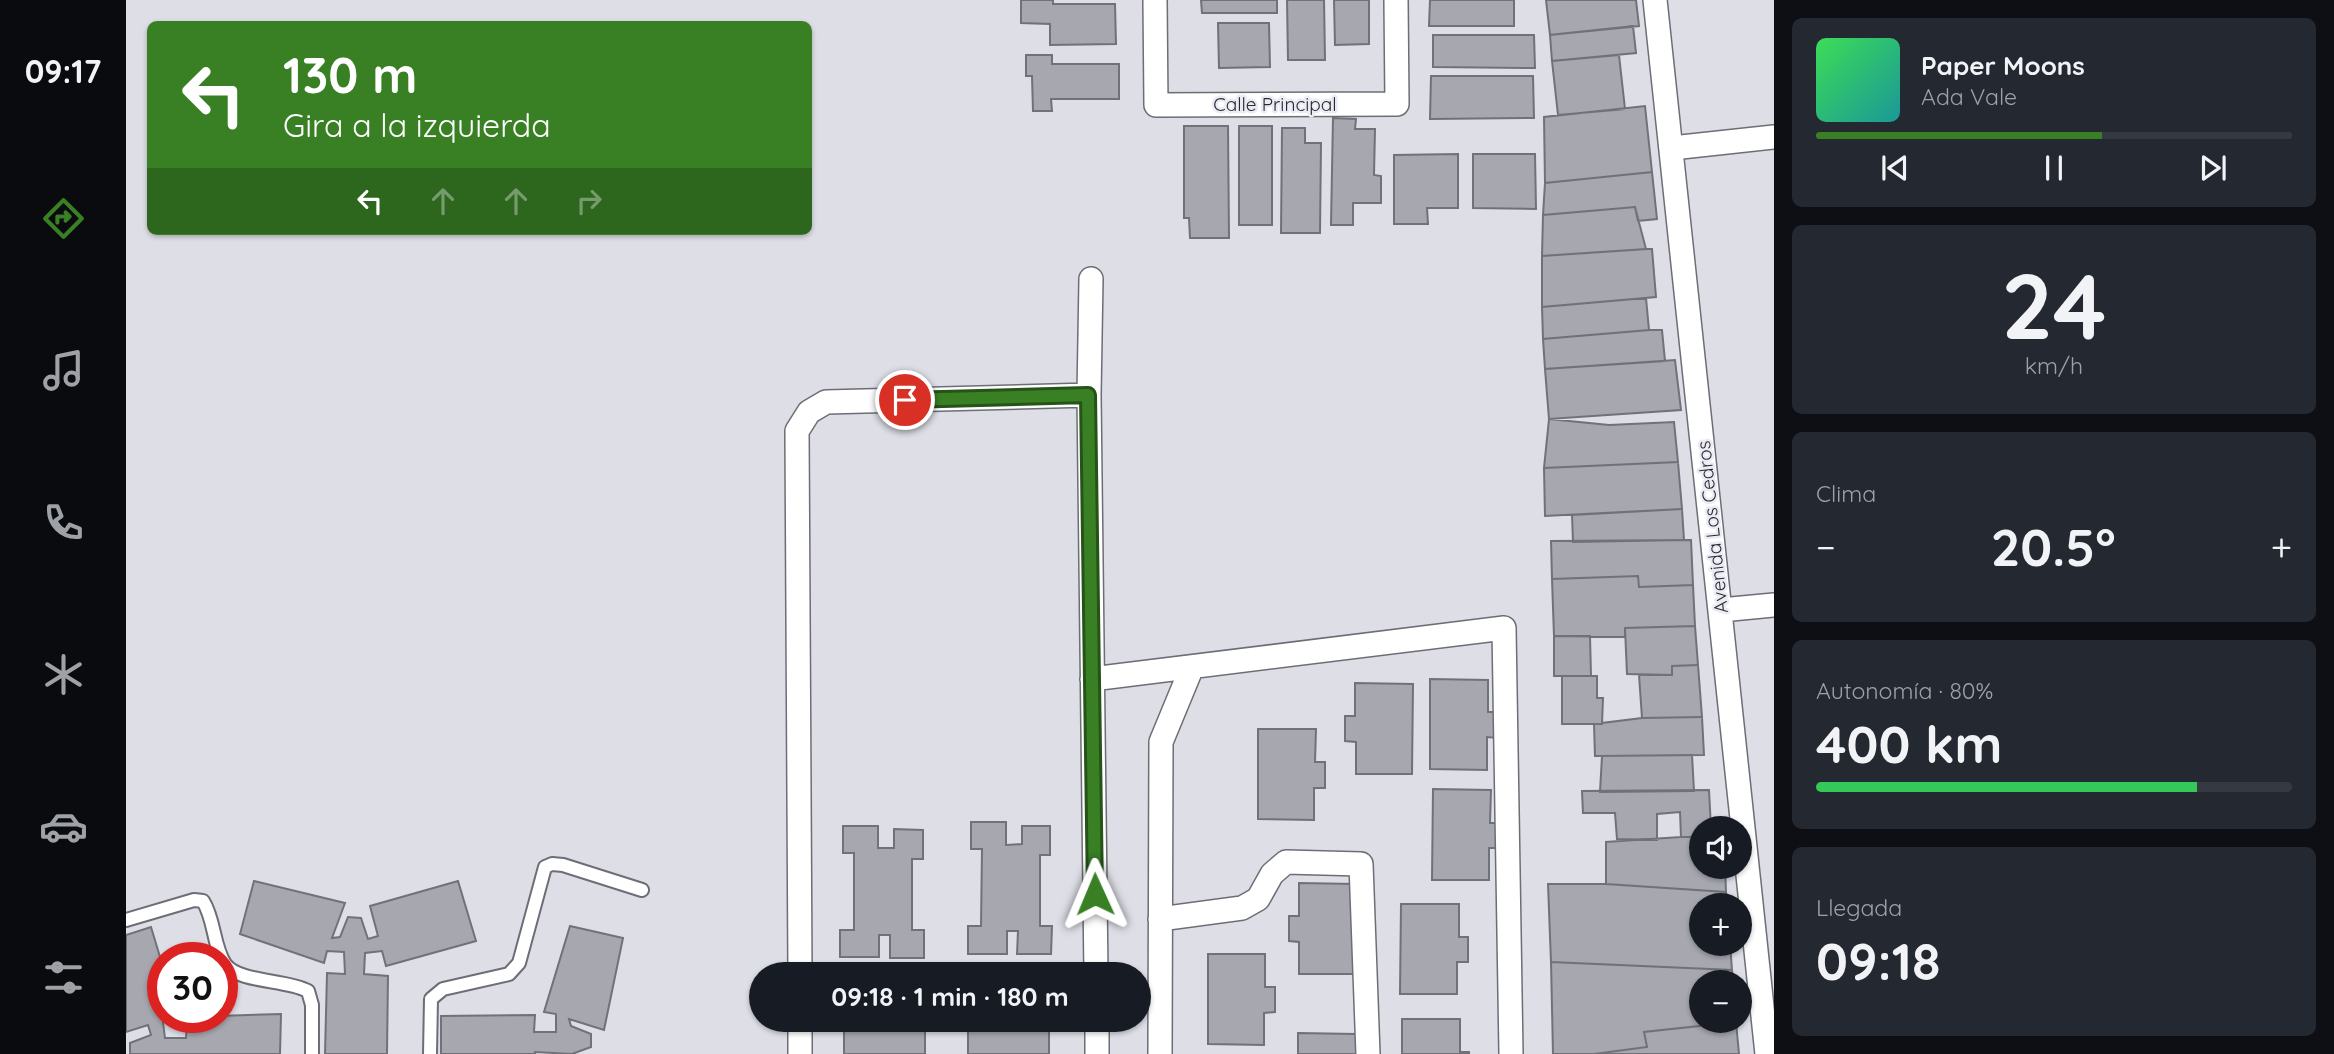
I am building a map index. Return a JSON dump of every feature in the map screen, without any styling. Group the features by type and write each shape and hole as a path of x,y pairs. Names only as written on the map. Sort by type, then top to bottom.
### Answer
{"street":[{"name":"Calle Principal","path":"1155,0 1156,105 1397,104 1396,0"},
{"name":"Avenida Los Cedros","path":"1654,0 1672,148 1767,1054"},
{"path":"1672,148 1774,137"},
{"path":"1091,279 1088,395 1096,962"},
{"path":"800,962 797,431 809,412 826,402 1088,395"},
{"path":"1721,610 1774,605"},
{"path":"1092,679 1504,628 1510,1054"},
{"path":"1160,1054 1161,742 1192,667"},
{"path":"1160,919 1242,908 1258,899 1272,874 1286,862 1362,864 1368,1054"},
{"path":"800,1032 800,1054"},
{"path":"1097,1032 1097,1054"}],"lane":[{"path":"430,1054 431,999 443,989 509,974 519,963 545,867 563,864 642,890"},
{"path":"126,920 194,900 203,901 225,964 236,974 297,985 308,991 312,1006 312,1054"}],"building":[{"path":"1021,0 1053,0 1053,4 1115,4 1116,44 1050,45 1050,24 1021,23"},
{"path":"1201,0 1277,0 1277,13 1202,13"},
{"path":"1287,0 1324,0 1325,60 1288,60"},
{"path":"1334,0 1369,0 1369,44 1335,45"},
{"path":"1430,0 1514,0 1514,26 1429,26"},
{"path":"1546,0 1636,0 1639,26 1550,35"},
{"path":"1218,23 1269,23 1270,67 1219,68"},
{"path":"1633,26 1636,53 1552,61 1550,35"},
{"path":"1433,35 1534,35 1535,68 1433,67"},
{"path":"1026,55 1052,55 1052,64 1119,64 1119,99 1051,99 1052,111 1033,111 1032,76 1026,76"},
{"path":"1619,55 1625,109 1558,115 1552,61"},
{"path":"1431,76 1533,76 1534,118 1430,119"},
{"path":"1645,106 1652,172 1545,183 1544,117"},
{"path":"1333,118 1356,119 1355,129 1375,129 1374,175 1381,176 1381,203 1353,203 1353,225 1331,225"},
{"path":"1184,126 1228,126 1229,238 1190,238 1189,218 1184,218"},
{"path":"1239,126 1272,126 1272,225 1239,225"},
{"path":"1282,128 1305,128 1305,143 1321,143 1320,233 1281,233"},
{"path":"1458,154 1458,208 1427,208 1428,224 1394,224 1394,155"},
{"path":"1473,154 1535,154 1536,209 1473,208"},
{"path":"1652,172 1657,219 1638,221 1635,207 1543,215 1545,183"},
{"path":"1635,207 1646,249 1542,256 1543,215"},
{"path":"1652,249 1656,297 1542,307 1542,256"},
{"path":"1646,298 1649,330 1543,339 1542,307"},
{"path":"1662,330 1665,361 1545,369 1543,339"},
{"path":"1675,360 1681,410 1549,419 1545,369"},
{"path":"1549,419 1609,425 1674,422 1678,462 1544,468"},
{"path":"1678,462 1682,509 1545,516 1544,468"},
{"path":"1682,509 1684,540 1573,542 1572,515"},
{"path":"1691,540 1693,585 1639,587 1638,576 1552,579 1551,541"},
{"path":"1638,576 1639,587 1693,585 1695,626 1625,628 1625,637 1554,636 1552,579"},
{"path":"1695,626 1698,665 1672,666 1672,675 1627,674 1625,628"},
{"path":"1554,636 1590,636 1591,676 1554,676"},
{"path":"1698,665 1702,717 1642,718 1639,675 1672,675 1672,666"},
{"path":"1562,676 1597,676 1597,698 1603,698 1602,724 1562,724"},
{"path":"1430,679 1488,680 1488,712 1498,712 1498,738 1487,737 1487,770 1430,769"},
{"path":"1355,683 1413,684 1412,774 1356,774 1356,742 1345,741 1345,716 1355,716"},
{"path":"1702,717 1704,755 1595,756 1594,724 1642,718"},
{"path":"1258,729 1316,729 1315,762 1325,762 1325,788 1314,788 1314,820 1258,819"},
{"path":"1692,755 1694,791 1600,792 1602,756"},
{"path":"1433,789 1491,790 1490,823 1500,823 1500,848 1489,848 1489,880 1432,880"},
{"path":"1709,790 1710,816 1689,816 1689,837 1681,837 1680,812 1657,814 1657,840 1617,839 1615,813 1583,813 1582,791"},
{"path":"971,822 1006,822 1006,845 1022,844 1022,826 1050,826 1050,855 1040,855 1040,926 1052,926 1051,954 1017,954 1018,931 1007,931 1007,954 968,954 968,926 981,926 982,849 971,849"},
{"path":"843,826 878,826 878,848 894,848 894,829 923,830 923,859 912,859 912,930 924,930 924,958 890,958 890,935 879,935 879,957 840,957 840,930 854,930 854,853 843,853"},
{"path":"1689,837 1689,879 1726,879 1726,892 1606,884 1606,842"},
{"path":"254,881 345,903 332,938 340,937 348,917 361,918 368,939 378,936 370,906 458,881 476,941 386,966 382,951 365,953 364,974 388,976 387,1054 325,1054 327,973 345,974 344,952 327,951 324,963 240,934"},
{"path":"1299,883 1356,884 1356,974 1299,974 1299,942 1289,941 1289,916 1299,916"},
{"path":"1548,884 1606,884 1726,892 1689,893 1689,956 1731,956 1732,970 1551,962"},
{"path":"1401,904 1459,904 1459,937 1468,937 1468,962 1457,962 1457,994 1400,994"},
{"path":"570,926 623,938 604,1030 569,1019 571,1026 591,1034 591,1047 572,1054 441,1054 441,1016 535,1015 534,1032 556,1032 556,1014 544,1012"},
{"path":"151,927 156,942 147,942 147,1025 126,1032 126,935"},
{"path":"1208,954 1265,954 1265,987 1275,987 1275,1012 1264,1013 1264,1045 1208,1044"},
{"path":"1551,962 1732,970 1689,970 1689,1027 1644,1032 1647,1047 1594,1054 1553,1054"},
{"path":"281,1014 280,1054 130,1054 130,1043 164,1033 165,1038 186,1038 186,1033 238,1033 238,1015"},
{"path":"1402,1019 1460,1019 1460,1052 1469,1054 1402,1054"},
{"path":"1689,1027 1689,1033 1737,1033 1739,1054 1594,1054 1647,1047 1644,1032"},
{"path":"844,1032 925,1032 925,1054 844,1054"},
{"path":"968,1032 1049,1032 1049,1054 968,1054"},
{"path":"1298,1033 1356,1034 1356,1054 1298,1054"}],"route":[{"path":"905,400 1088,395 1095,894"}]}
